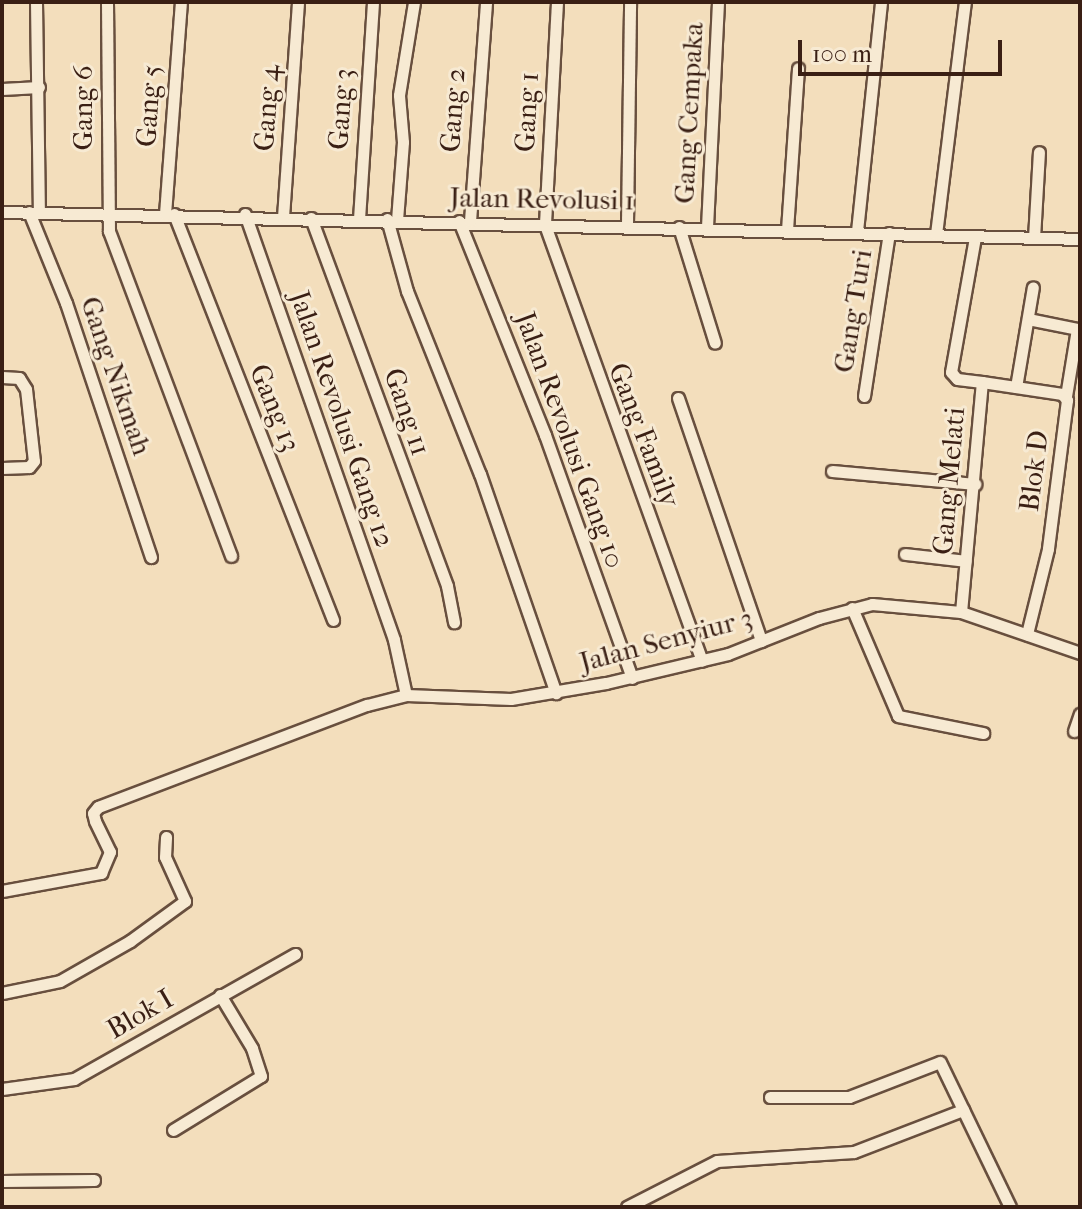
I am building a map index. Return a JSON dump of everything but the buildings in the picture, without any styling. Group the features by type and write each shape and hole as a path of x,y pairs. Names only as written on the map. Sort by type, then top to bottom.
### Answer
{"street":[{"path":"34,212 39,87 36,2"},
{"name":"Gang 6","path":"107,2 108,214"},
{"name":"Gang 5","path":"170,214 181,2"},
{"name":"Gang 4","path":"283,217 298,2"},
{"name":"Gang 3","path":"359,219 373,2"},
{"path":"414,2 399,95 403,142 392,220 403,278 526,596 556,693"},
{"name":"Gang 2","path":"465,221 486,2"},
{"name":"Gang 1","path":"545,225 557,2"},
{"path":"627,224 630,2"},
{"name":"Gang Cempaka","path":"707,227 718,2"},
{"path":"857,231 881,2"},
{"path":"936,234 965,2"},
{"path":"787,230 798,68"},
{"path":"2,89 39,87"},
{"path":"1034,238 1039,152"},
{"name":"Jalan Revolusi 1","path":"2,212 245,214 1080,239"},
{"name":"Gang Nikmah","path":"34,212 151,557"},
{"path":"108,214 117,255 231,556"},
{"name":"Gang 13","path":"170,214 333,620"},
{"name":"Jalan Revolusi Gang 12","path":"245,214 394,640 406,695"},
{"name":"Gang 11","path":"311,218 447,586 454,622"},
{"name":"Jalan Revolusi Gang 10","path":"465,221 632,678"},
{"name":"Gang Family","path":"545,225 702,661"},
{"path":"679,227 715,343"},
{"name":"Gang Turi","path":"864,396 889,233"},
{"name":"Gang Melati","path":"961,612 982,382 957,379 951,372 975,237"},
{"path":"1016,387 1033,287"},
{"path":"1028,319 1077,329 1066,396"},
{"path":"2,377 19,378 26,389 34,461 29,467 2,468"},
{"name":"Blok D","path":"982,382 1066,396 1048,549 1027,634"},
{"path":"678,398 761,641"},
{"path":"832,471 975,484"},
{"path":"905,554 966,561"},
{"name":"Jalan Senyiur 3","path":"2,891 101,873 110,852 93,813 105,806 406,695 511,699 556,693 702,661 852,608 889,603 961,612 1080,653"},
{"path":"852,608 898,716 983,733"},
{"path":"1074,731 1080,714"},
{"path":"2,993 60,981 130,941 185,901 165,857 166,837"},
{"name":"Blok I","path":"2,1089 74,1079 295,954"},
{"path":"173,1130 261,1076 252,1048 220,995"},
{"path":"770,1097 849,1097 940,1062 1010,1207"},
{"path":"627,1207 717,1161 854,1152 963,1110"},
{"path":"2,1181 94,1180"}]}
